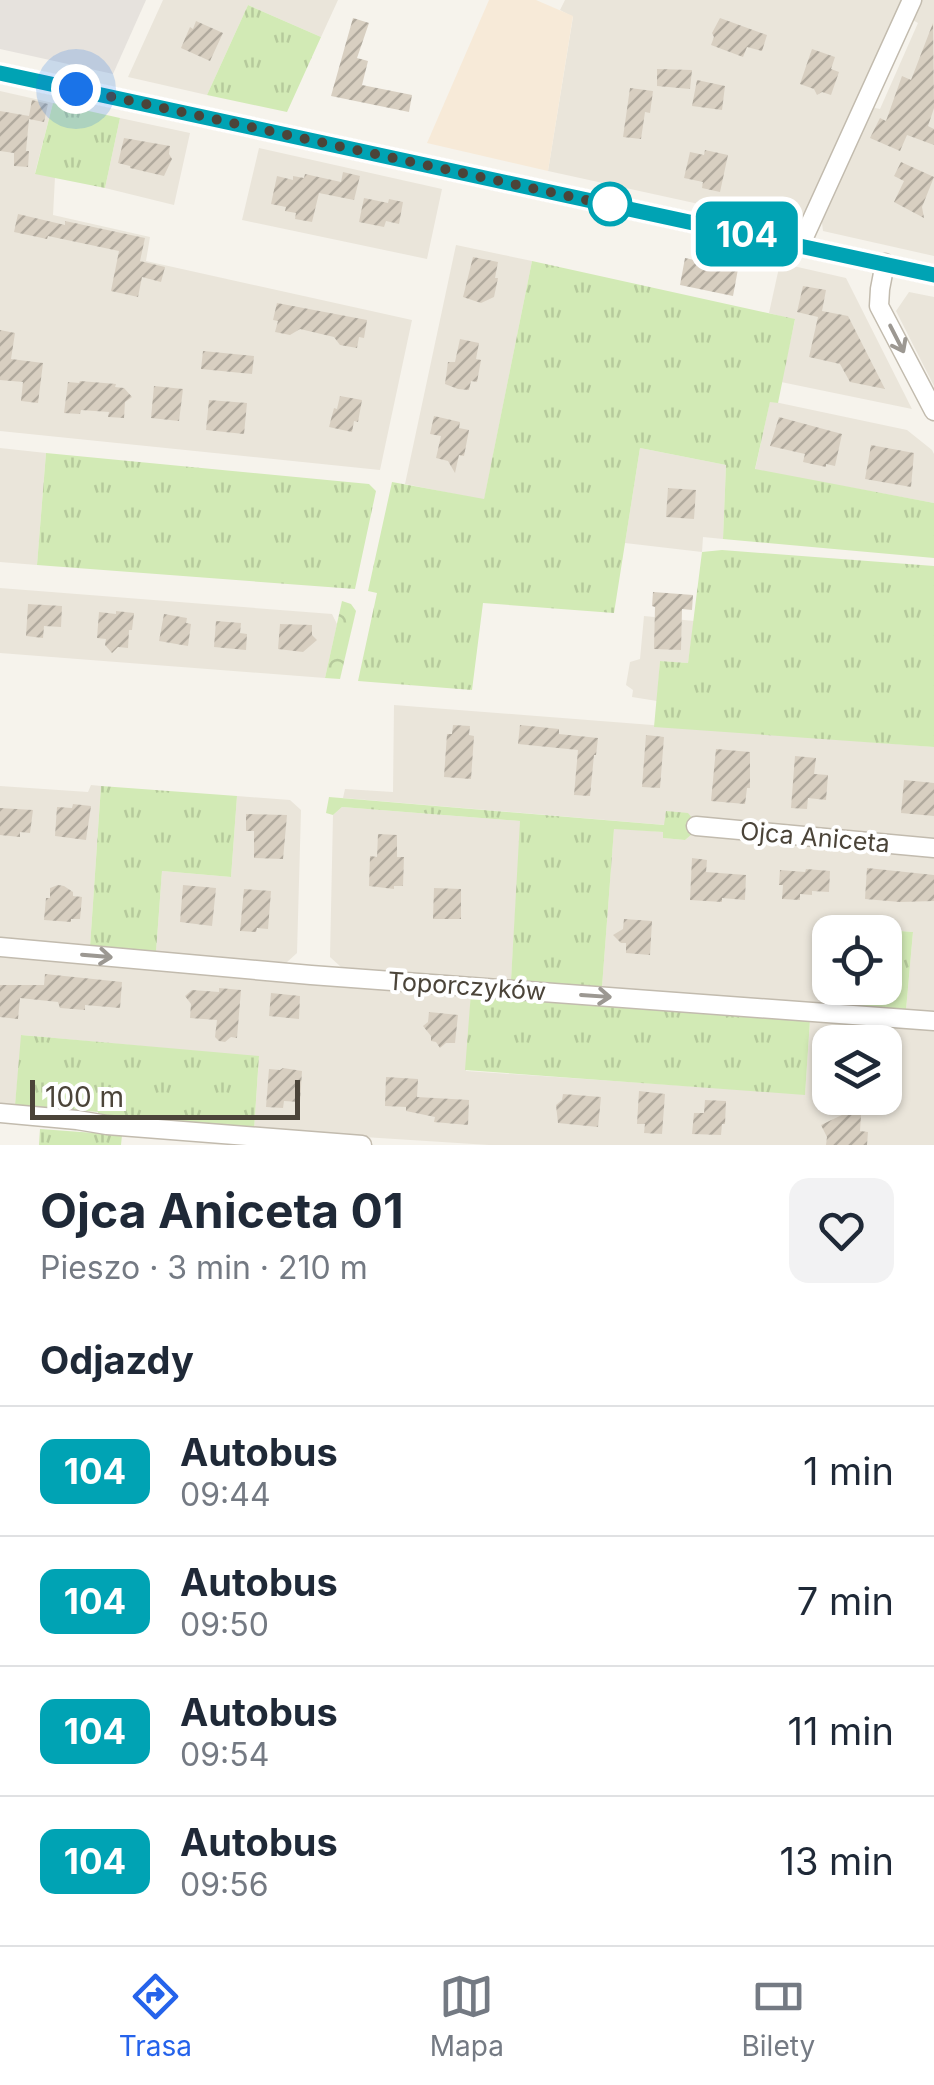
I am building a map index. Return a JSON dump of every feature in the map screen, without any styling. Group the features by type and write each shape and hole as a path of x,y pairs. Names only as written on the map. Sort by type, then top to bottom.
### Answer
{"street":[{"path":"800,246 912,0"},
{"path":"0,73 934,275"},
{"path":"884,264 880,306 934,411"},
{"name":"Ojca Aniceta","path":"696,826 934,848"},
{"name":"Toporczyków","path":"0,947 311,975 934,1021"},
{"path":"0,1114 362,1145"}],"shaded area":[{"path":"0,0 146,0 113,74 0,49"},
{"path":"163,0 338,0 321,37 248,5 207,95 128,77"},
{"path":"489,0 536,0 573,16 548,171 427,143"},
{"path":"565,0 903,0 810,206 795,225 548,171 573,17 560,10"},
{"path":"917,0 934,0 934,256 823,231 821,214 870,107 880,109 918,23 909,18"},
{"path":"0,91 53,103 35,173 55,177 53,215 150,237 146,261 412,320 380,470 0,431"},
{"path":"120,118 190,133 174,205 105,188"},
{"path":"259,148 442,189 427,259 242,220"},
{"path":"456,245 532,261 484,500 405,484"},
{"path":"780,263 846,278 912,409 781,382 795,320 769,313"},
{"path":"909,292 934,297 934,386 896,311"},
{"path":"770,401 907,430 934,454 934,503 755,470"},
{"path":"0,448 46,453 37,565 0,562"},
{"path":"640,448 726,465 723,539 703,537 702,552 625,543"},
{"path":"0,588 332,614 337,624 325,678 0,653"},
{"path":"644,616 694,621 688,663 660,661 657,701 632,697 633,690 626,685 630,662 640,659"},
{"path":"394,705 934,747 934,838 693,819 666,811 665,825 343,798 345,789 393,792"},
{"path":"91,785 101,786 90,947 0,939 0,786 88,792"},
{"path":"237,796 290,800 301,810 297,953 286,963 156,952 162,871 231,877"},
{"path":"342,807 521,821 511,980 341,967 330,957 333,815"},
{"path":"614,828 664,832 664,838 685,840 691,835 934,855 934,1012 906,1010 913,932 902,931 902,915 812,915 812,1003 602,987"},
{"path":"0,954 471,997 466,1071 805,1094 810,1020 879,1025 812,1025 812,1115 902,1115 902,1027 934,1029 934,1145 489,1145 254,1130 259,1057 22,1035 15,1105 0,1104"}],"green space":[{"path":"248,5 321,37 287,112 207,95"},
{"path":"53,103 120,118 105,188 35,174"},
{"path":"532,261 795,319 778,403 770,402 755,469 934,503 934,558 723,539 726,465 640,448 614,613 483,603 472,690 358,681 377,593 368,591 392,482 484,499"},
{"path":"46,453 369,484 376,491 355,589 37,565"},
{"path":"722,550 934,566 934,747 654,727 660,661 688,663 702,552"},
{"path":"342,601 356,611 340,679 325,678"},
{"path":"101,786 237,796 231,877 162,871 156,952 90,947"},
{"path":"329,797 664,825 666,811 688,813 693,819 691,835 685,840 663,838 663,832 614,829 602,987 511,980 520,821 342,807 333,815 326,813"},
{"path":"902,931 913,932 906,1010 843,1005 902,1005"},
{"path":"471,992 810,1020 805,1095 465,1070"},
{"path":"21,1035 259,1056 254,1130 98,1119 98,1112 15,1105"},
{"path":"40,1129 122,1135 121,1145 39,1145"}],"building":[{"path":"353,18 369,23 357,58 368,61 362,85 412,95 409,112 331,96"},
{"path":"720,18 767,35 762,51 747,47 743,57 711,45"},
{"path":"196,21 223,33 210,61 181,48"},
{"path":"933,23 934,108 928,126 934,129 934,145 907,135 900,151 870,138 880,118 886,121 902,76 911,80"},
{"path":"812,49 835,57 831,69 839,72 831,95 817,95 814,89 800,84"},
{"path":"657,69 692,70 690,89 657,86"},
{"path":"697,80 725,86 722,110 692,106"},
{"path":"630,88 653,91 641,139 623,137"},
{"path":"32,100 48,104 44,122 29,119 28,167 14,166 14,153 0,151 0,111 29,116"},
{"path":"124,138 170,146 172,159 164,176 118,163"},
{"path":"705,150 728,155 720,192 702,188 703,182 684,178 690,152 704,155"},
{"path":"901,162 934,177 922,207 924,218 894,202 904,181 894,176"},
{"path":"343,172 360,176 354,200 319,193 312,222 295,219 296,213 271,204 277,176 293,180 293,176 304,178 305,174 341,182"},
{"path":"364,198 403,202 399,224 386,221 384,227 359,222"},
{"path":"18,214 145,238 140,261 165,267 161,282 142,277 138,297 111,291 119,251 14,232"},
{"path":"473,257 498,262 494,297 481,303 463,297"},
{"path":"685,258 738,269 733,296 680,285"},
{"path":"803,286 826,290 822,311 848,316 885,389 850,382 840,364 809,357 818,317 797,312"},
{"path":"277,303 367,320 364,338 359,337 357,348 340,345 334,337 300,329 290,335 275,332"},
{"path":"0,330 15,333 11,359 43,363 38,403 21,401 23,382 0,380"},
{"path":"460,339 479,343 477,382 471,381 469,390 445,384 448,362 455,362"},
{"path":"203,351 254,356 252,374 201,369"},
{"path":"68,382 124,388 132,397 125,402 124,418 108,417 109,412 64,413"},
{"path":"154,386 183,389 179,421 151,418"},
{"path":"340,396 362,400 352,432 329,427"},
{"path":"209,400 247,403 244,434 206,430"},
{"path":"434,416 460,422 459,428 469,430 464,456 459,455 455,473 448,461 436,458 441,436 430,434"},
{"path":"779,417 842,434 835,466 803,462 805,454 770,446"},
{"path":"871,445 914,453 911,487 865,479"},
{"path":"668,488 696,490 694,519 666,517"},
{"path":"653,592 693,595 692,610 682,609 681,650 654,649"},
{"path":"28,604 62,606 61,627 44,626 43,638 26,636"},
{"path":"99,612 134,613 128,648 118,647 112,653 105,645 106,639 97,638"},
{"path":"164,614 187,618 186,623 191,624 188,646 159,641"},
{"path":"216,621 241,623 240,633 247,634 246,650 214,647"},
{"path":"280,624 312,625 312,635 317,640 303,652 278,649"},
{"path":"453,725 470,726 469,735 474,736 471,779 444,777 447,734 452,734"},
{"path":"520,725 598,738 590,796 574,795 578,750 518,744"},
{"path":"646,735 664,737 660,788 642,787"},
{"path":"716,749 750,752 750,788 745,804 711,801"},
{"path":"795,756 816,758 814,774 828,775 826,800 808,798 807,809 791,808"},
{"path":"904,780 934,783 934,816 901,813"},
{"path":"73,804 91,806 86,840 55,836 57,807 72,808"},
{"path":"0,808 33,810 30,833 20,832 20,837 0,835"},
{"path":"246,814 287,815 283,859 254,858 254,831 246,831"},
{"path":"378,834 397,835 397,857 404,857 403,886 369,886 370,856 377,857"},
{"path":"692,858 707,860 706,872 746,875 745,900 690,900"},
{"path":"867,868 934,875 934,901 865,899"},
{"path":"780,870 830,871 829,892 800,894 800,900 782,899"},
{"path":"58,885 73,892 73,896 82,897 80,919 44,920 50,888"},
{"path":"183,885 216,888 212,926 180,922"},
{"path":"434,888 461,889 461,919 433,919"},
{"path":"244,889 271,891 268,929 240,931"},
{"path":"624,919 652,921 650,955 626,953 626,943 613,935 623,929"},
{"path":"45,974 122,982 120,1008 60,1008 58,1002 20,998 18,1019 0,1017 0,985 44,985"},
{"path":"219,988 241,990 237,1038 225,1042 215,1037 217,1020 190,1018 191,1004 185,996 192,990 219,992"},
{"path":"271,993 300,996 299,1019 269,1016"},
{"path":"429,1012 458,1015 455,1043 440,1048 431,1041 423,1026 428,1022"},
{"path":"269,1069 302,1071 300,1102 284,1101 283,1108 266,1107"},
{"path":"386,1077 418,1079 417,1097 469,1100 468,1125 434,1122 435,1117 406,1111 406,1107 385,1106"},
{"path":"639,1091 665,1094 662,1134 644,1133 645,1124 637,1124"},
{"path":"563,1094 601,1097 598,1127 558,1123 556,1105"},
{"path":"705,1100 726,1101 721,1135 692,1134 694,1113 704,1113"},
{"path":"842,1115 861,1115 860,1131 868,1132 867,1145 826,1145 821,1125"}],"bus line":[{"name":"104","path":"0,73 934,275"}],"route":[{"path":"76,89 614,206 610,204"}]}
